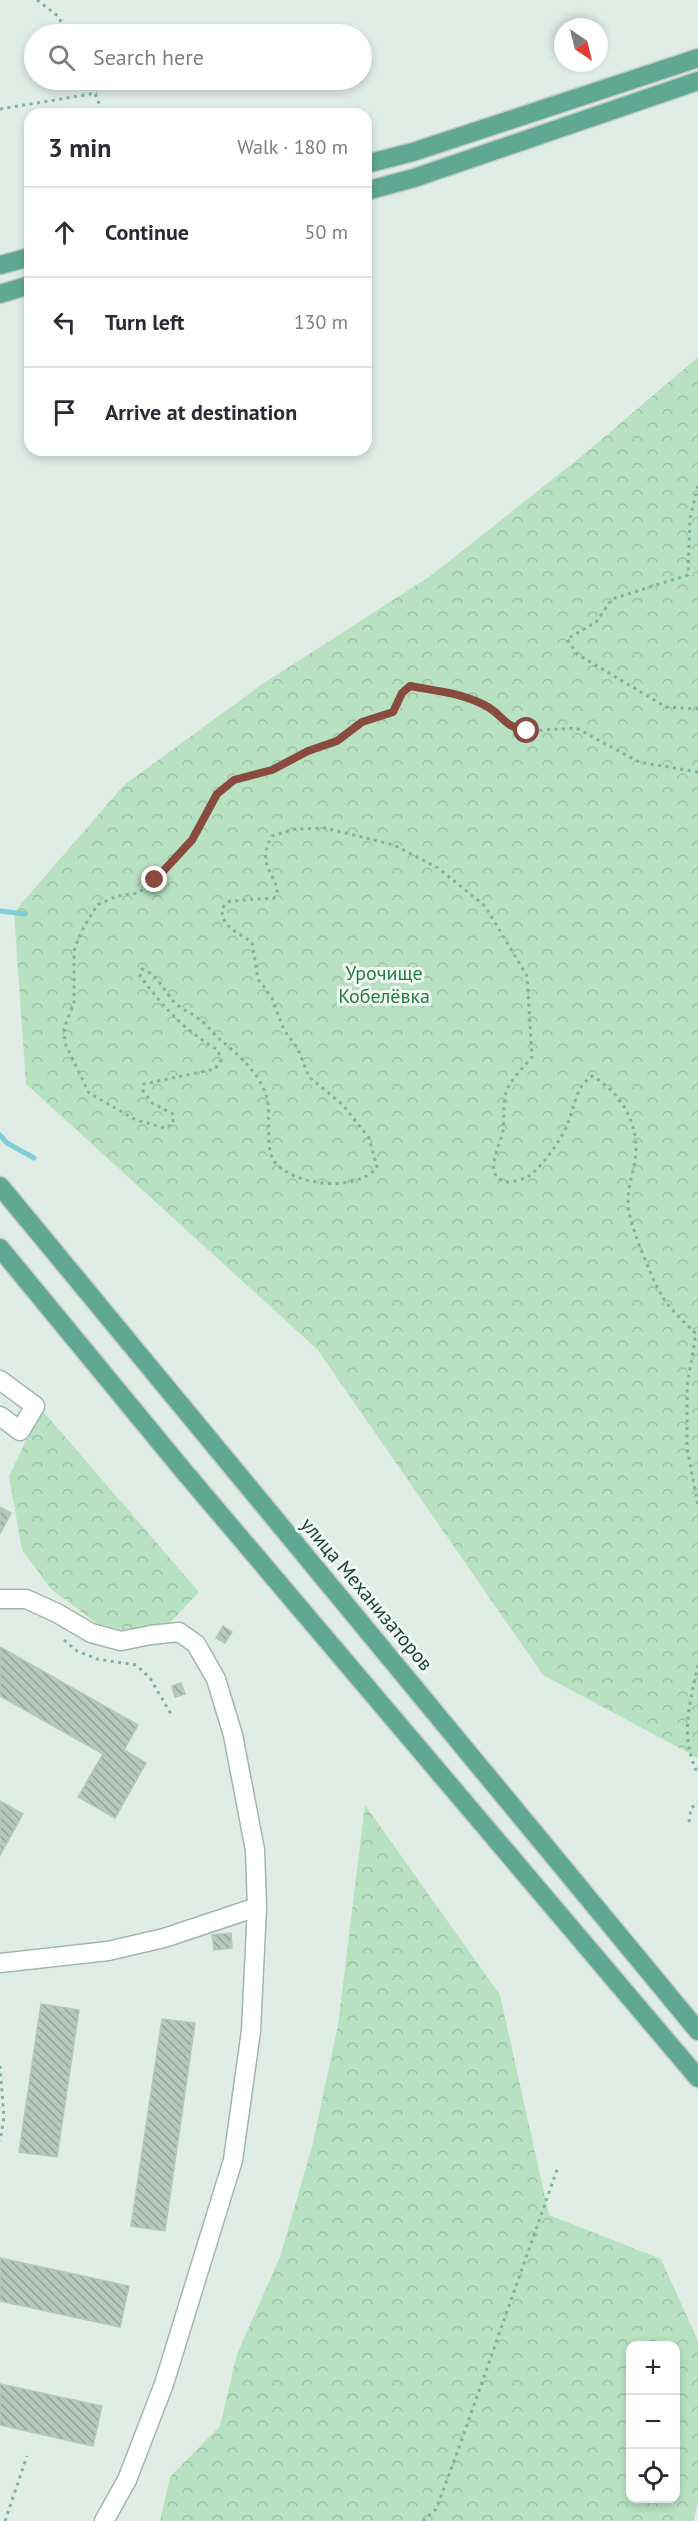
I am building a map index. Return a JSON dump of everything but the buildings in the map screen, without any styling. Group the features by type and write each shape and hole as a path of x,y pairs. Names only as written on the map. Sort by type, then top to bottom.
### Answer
{"main road":[{"path":"372,162 424,148 698,58"},
{"path":"372,189 414,178 698,81"},
{"path":"0,265 24,259"},
{"path":"0,294 24,287"},
{"name":"улица Механизаторов","path":"0,1186 698,2031"},
{"path":"0,1248 198,1487 698,2079"}],"street":[{"path":"0,1380 35,1406 20,1431 0,1416"},
{"path":"0,1599 26,1599 57,1613 91,1633 121,1641 178,1632 196,1644 216,1679 233,1735 255,1850 257,1907 252,2031 233,2160 164,2384 127,2480 104,2521"},
{"path":"0,1963 108,1951 164,1938 257,1907"}],"path":[{"path":"37,0 58,16 62,24"},
{"path":"95,90 101,108"},
{"path":"0,109 97,93"},
{"path":"698,486 690,518 688,575 612,599 596,622 567,639 578,654 666,707 698,709"},
{"path":"698,772 639,762 576,728 527,731 510,727 489,707 460,695 410,686 402,693 393,712 362,722 337,741 308,751 272,770 234,780 217,794 192,840 155,880 138,893 117,896 97,905 81,932 75,951 74,1002 64,1029 65,1044 89,1093 136,1120 165,1128 173,1124 173,1114 152,1103 143,1091 144,1084 214,1069 221,1060 218,1050 194,1036 164,1008 140,976 141,969 151,972 177,1004 201,1020 238,1053 258,1079 267,1098 272,1158 282,1170 300,1179 341,1184 371,1175 376,1167 369,1138 342,1105 309,1077 298,1049 284,1030 272,998 258,979 252,942 228,927 222,918 222,908 230,901 274,898 278,889 265,860 265,850 272,836 295,830 325,828 394,845 438,868 486,906 526,976 532,1057 507,1090 503,1131 493,1162 494,1172 500,1180 510,1182 529,1177 555,1147 569,1120 583,1082 592,1076 601,1081 622,1103 632,1121 636,1151 627,1192 632,1223 662,1297 696,1334 687,1386 687,1448 698,1505"},
{"path":"60,1636 77,1651 97,1659 136,1665 150,1678 171,1714"},
{"path":"698,1665 686,1722 689,1753 698,1774"},
{"path":"689,1822 691,1808 698,1803"},
{"path":"0,2066 4,2117 0,2141"},
{"path":"423,2521 435,2509 448,2477 558,2167"},
{"path":"5,2521 27,2456"}],"green space":[{"name":"Урочище Кобелёвка","path":"698,357 698,1758 543,1675 317,1349 26,1084 14,912 124,785 261,685 432,575 588,451"},
{"path":"41,1409 199,1592 164,1629 137,1633 98,1624 51,1589 22,1550 9,1476"},
{"path":"365,1805 500,1995 549,2215 661,2259 698,2341 698,2503 693,2521 160,2521 170,2477 220,2426 237,2354 280,2257 312,2147 338,2025"}],"waterway":[{"path":"0,911 25,914"},
{"path":"0,1135 7,1143 34,1158"}],"route":[{"path":"155,880 192,840 217,794 234,780 272,770 308,751 337,741 362,722 393,712 402,693 410,686 460,695 489,707 510,727 527,731"}]}
